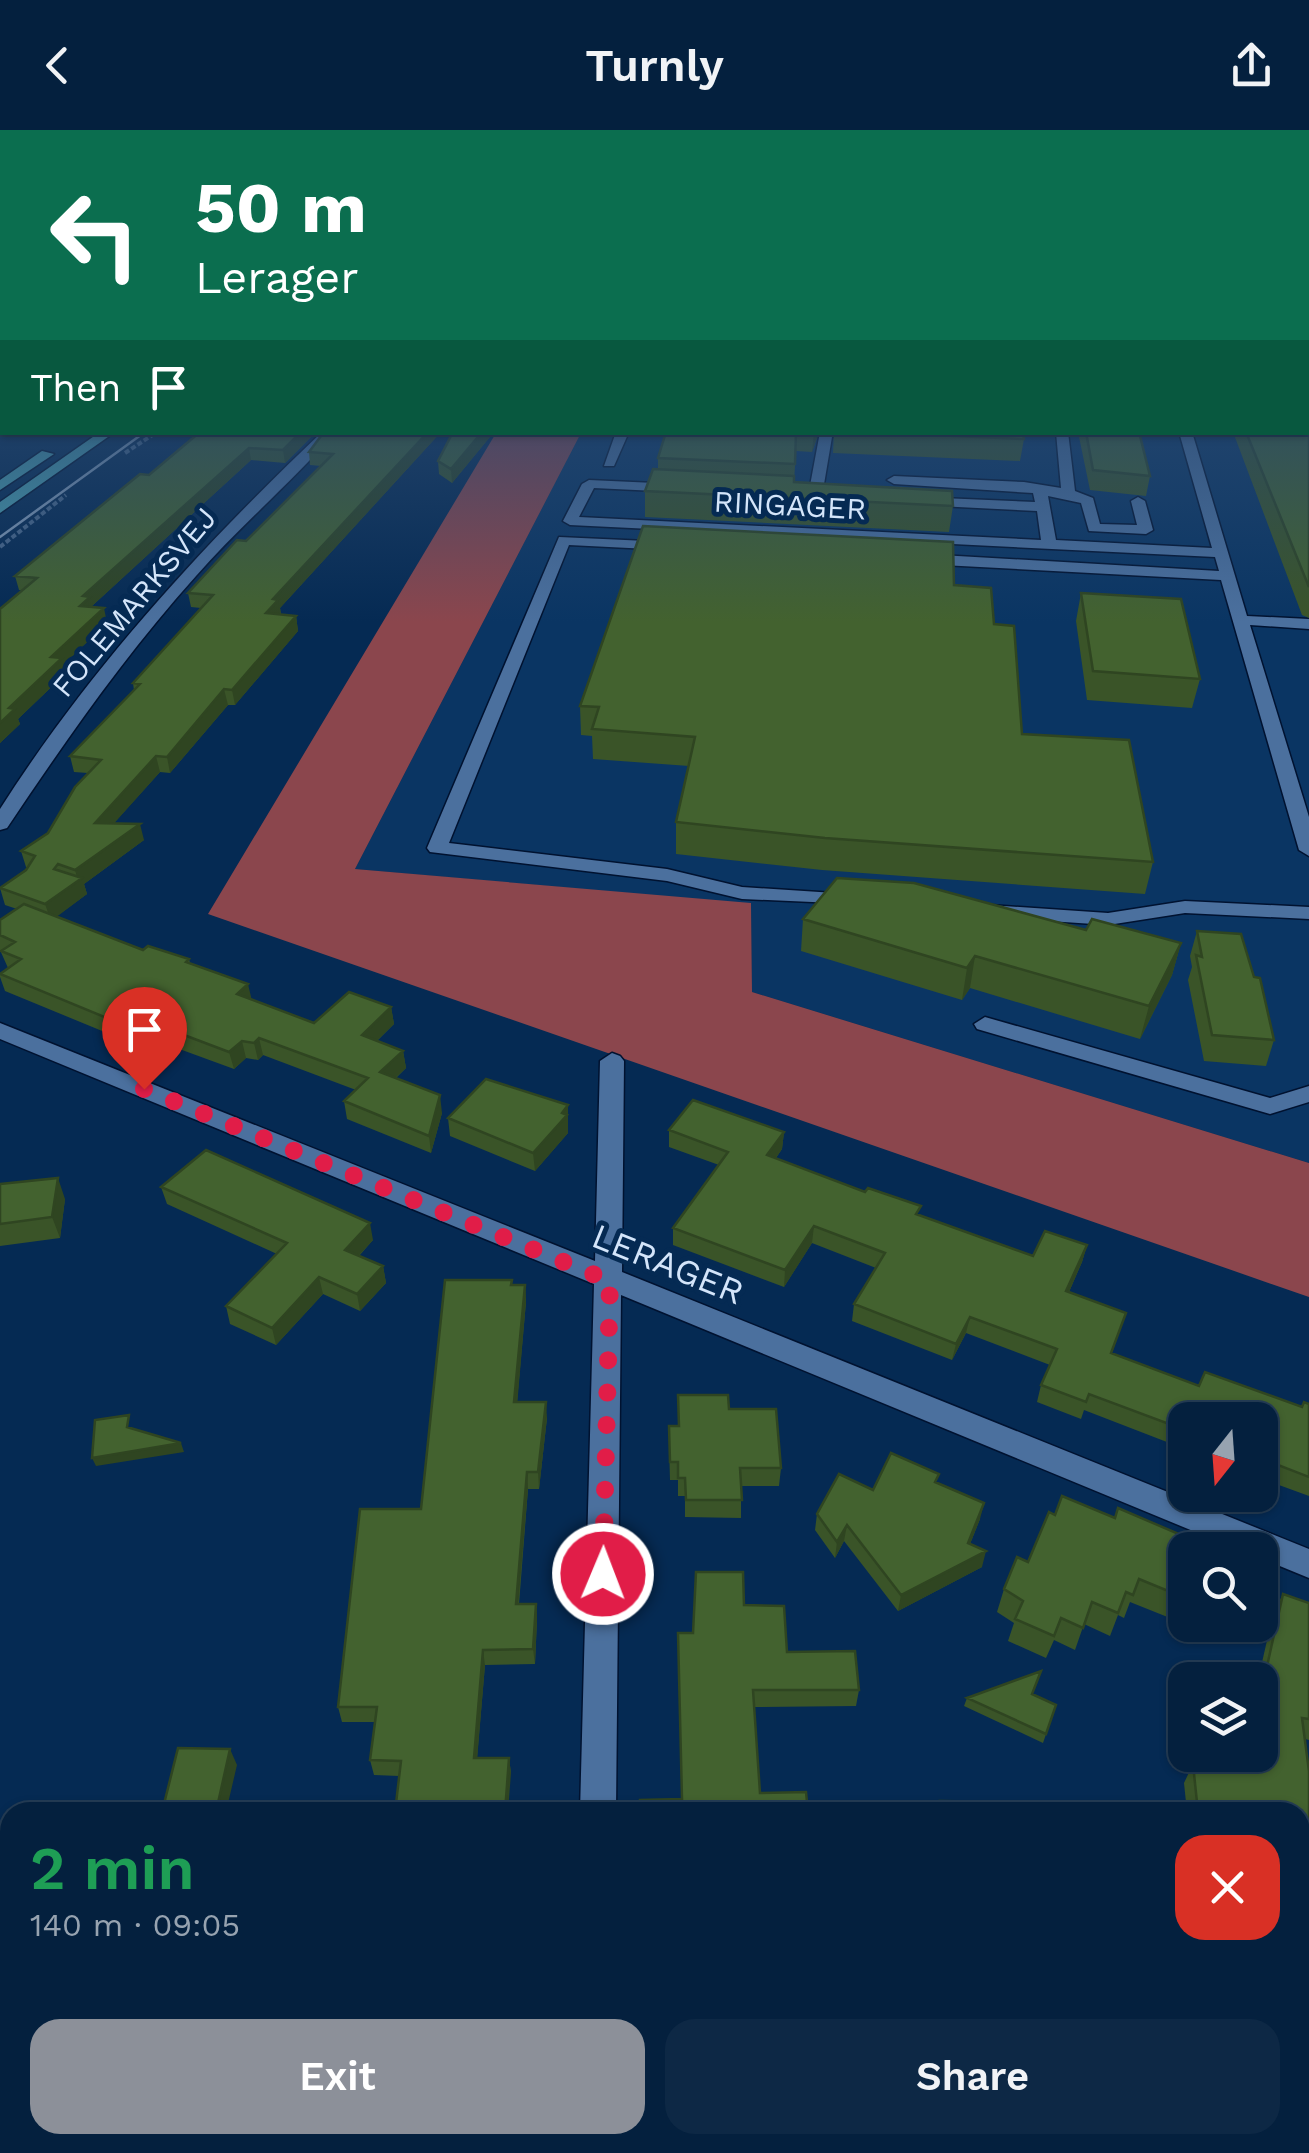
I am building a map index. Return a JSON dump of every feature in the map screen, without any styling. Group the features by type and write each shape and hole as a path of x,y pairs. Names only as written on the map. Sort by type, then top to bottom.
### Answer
{"main road":[{"path":"0,510 105,435"},
{"path":"0,486 68,441"}],"street":[{"name":"FOLEMARKSVEJ","path":"0,824 117,657 262,496 327,435"},
{"path":"609,463 622,435"},
{"name":"RINGAGER","path":"778,494 815,496 826,435"},
{"path":"1062,435 1068,493"},
{"path":"1186,435 1309,850"},
{"path":"894,480 1024,486 1041,499 1050,546"},
{"name":"RINGAGER","path":"702,490 589,484 570,521 1221,553"},
{"path":"896,500 1041,499 1068,493 1088,501 1094,528 1146,530 1138,501"},
{"path":"783,552 564,540 436,848 667,874 742,892 877,902"},
{"path":"902,558 1228,576"},
{"path":"1241,620 1309,624"},
{"path":"973,910 1108,919 1184,908 1309,912"},
{"path":"984,1024 1270,1106 1309,1094"},
{"name":"LERAGER","path":"0,1030 1309,1564"},
{"path":"598,1802 612,1061"}],"path":[{"path":"121,456 152,435"},
{"path":"0,547 68,494"}],"shaded area":[{"path":"495,435 580,435 355,869 751,903 752,992 1309,1163 1309,1297 208,914"},
{"path":"580,435 1309,435 1309,1163 752,992 751,904 355,869"}],"building":[{"path":"196,435 298,435 283,450 249,448 83,596 90,597 80,606 104,608 51,657 62,658 9,708 15,709 0,723 0,609 37,578 15,576 140,474 149,475"},
{"path":"322,435 425,435 273,599 278,600 266,613 296,616 232,690 224,689 167,757 156,756 95,823 140,824 75,870 58,864 54,869 82,878 45,904 0,888 26,870 35,856 21,851 48,833 75,787 101,760 70,756 140,684 133,683 213,595 188,593 237,540 246,541 333,454 309,452"},
{"path":"451,435 479,435 451,469 438,461"},
{"path":"665,435 796,435 795,464 658,458"},
{"path":"934,435 1023,435 1024,439"},
{"path":"1087,435 1140,435 1150,476 1093,470"},
{"path":"1247,435 1309,435 1309,587"},
{"path":"653,469 794,476 794,482 952,491 953,506 645,491"},
{"path":"643,526 953,542 954,585 991,588 994,624 1014,626 1022,734 1129,740 1153,862 825,838 676,822 695,737 592,729 599,707 580,706"},
{"path":"1081,593 1181,599 1200,679 1093,671"},
{"path":"837,878 914,883 1086,930 1092,919 1181,943 1149,1006 975,956 967,968 803,919"},
{"path":"24,904 143,950 148,946 189,959 186,962 248,984 237,994 314,1023 349,992 391,1007 362,1035 403,1051 380,1072 440,1095 429,1136 344,1101 368,1078 259,1038 254,1043 242,1041 229,1052 147,1021 136,1030 0,974 21,959 1,951 15,942 0,935 0,920"},
{"path":"1197,931 1241,934 1254,977 1260,978 1274,1040 1212,1035 1196,955 1202,957"},
{"path":"486,1079 568,1105 562,1113 567,1115 533,1153 448,1118"},
{"path":"693,1100 784,1132 767,1155 865,1192 868,1188 921,1206 916,1214 1033,1256 1045,1231 1087,1245 1066,1291 1126,1313 1111,1353 1199,1386 1205,1372 1302,1407 1304,1402 1309,1404 1309,1477 1278,1465 1278,1402 1168,1402 1168,1424 1089,1394 1086,1402 1041,1385 1057,1349 970,1317 956,1344 854,1304 885,1253 814,1226 785,1270 673,1228 728,1152 669,1130"},
{"path":"206,1150 370,1223 345,1250 383,1266 357,1294 319,1277 272,1328 226,1306 287,1243 161,1187"},
{"path":"58,1178 52,1217 0,1224 0,1184"},
{"path":"445,1280 512,1280 511,1285 525,1285 514,1402 546,1402 538,1472 527,1472 516,1604 536,1604 533,1649 483,1650 474,1758 509,1758 506,1802 396,1802 401,1761 370,1760 377,1707 338,1707 360,1509 421,1509"},
{"path":"678,1395 728,1395 729,1409 776,1409 781,1468 740,1468 742,1500 686,1500 685,1478 678,1478 678,1462 670,1462 669,1426 679,1426"},
{"path":"129,1415 127,1427 181,1443 92,1458 95,1420"},
{"path":"891,1453 939,1474 935,1482 984,1503 968,1543 986,1551 901,1595 847,1525 837,1542 817,1514 839,1474 873,1490"},
{"path":"1062,1496 1115,1518 1118,1508 1174,1532 1168,1532 1168,1591 1139,1579 1133,1595 1126,1592 1118,1613 1092,1602 1083,1628 1061,1618 1054,1636 1015,1619 1023,1601 1004,1589 1017,1557 1028,1562 1049,1512 1055,1515"},
{"path":"696,1572 743,1572 744,1605 784,1606 787,1652 855,1651 859,1690 753,1690 760,1793 806,1792 807,1802 640,1802 682,1799 678,1633 693,1633"},
{"path":"1283,1594 1309,1603 1309,1719 1302,1718 1309,1802 1197,1802 1194,1772 1278,1772 1278,1662 1268,1662 1272,1642 1278,1642"},
{"path":"1041,1671 1032,1694 1056,1705 1046,1734 967,1698"},
{"path":"178,1748 230,1749 218,1802 164,1802"}],"tram line":[{"path":"0,537 141,435"}],"route":[{"path":"144,1089 610,1281 603,1574"}]}
